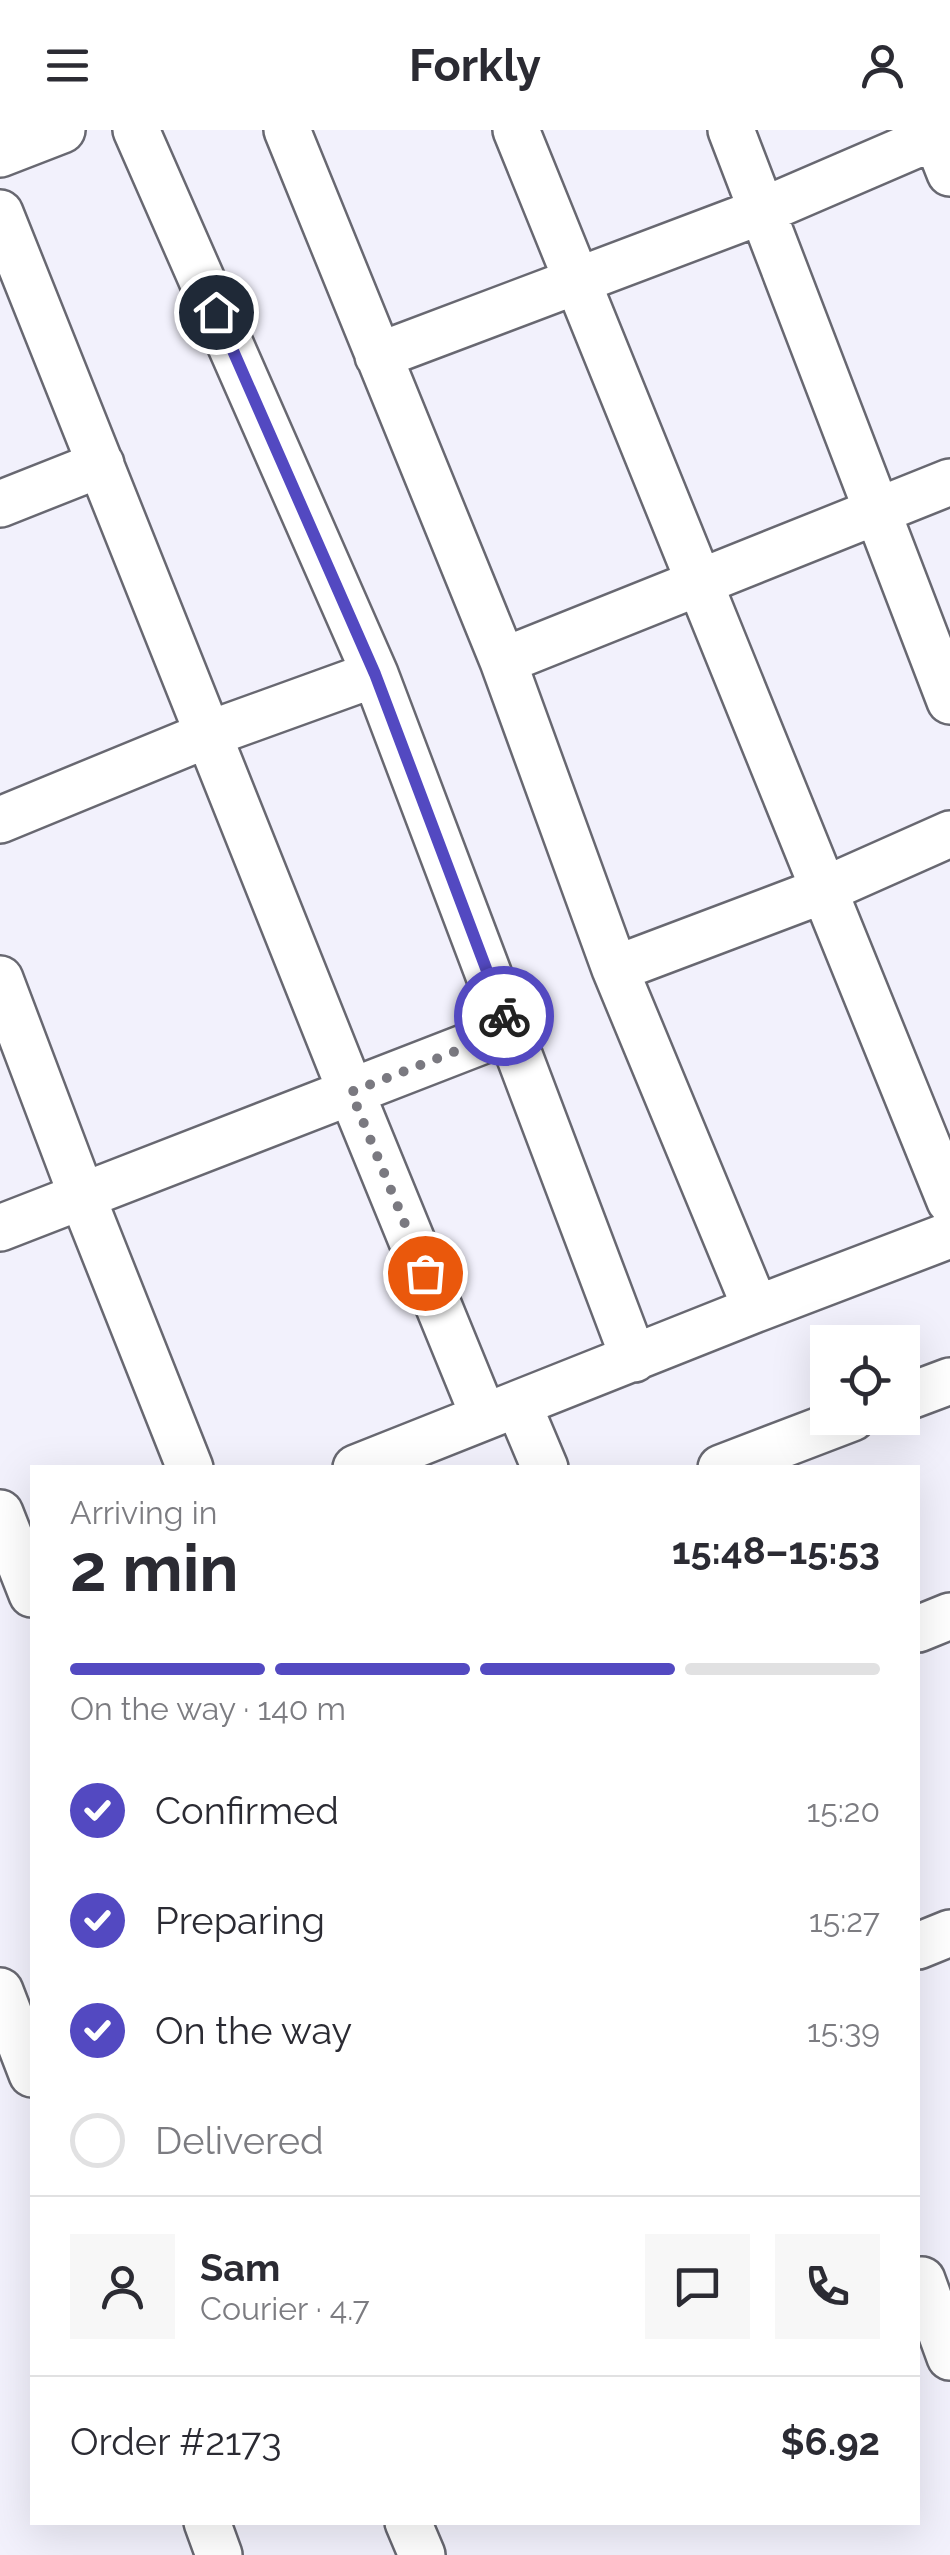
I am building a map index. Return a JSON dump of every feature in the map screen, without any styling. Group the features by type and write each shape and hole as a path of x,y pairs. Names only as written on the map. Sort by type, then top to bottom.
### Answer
{"street":[{"path":"0,154 62,130"},
{"path":"136,130 375,674 634,1358"},
{"path":"287,130 504,662 615,969 756,1308"},
{"path":"516,130 950,1201"},
{"path":"731,130 950,701"},
{"path":"378,356 942,142"},
{"path":"0,213 351,1092 501,1410 543,1465"},
{"path":"0,504 101,464"},
{"path":"504,662 950,482"},
{"path":"0,820 210,734 375,674"},
{"path":"615,969 824,890 950,834"},
{"path":"0,979 189,1465"},
{"path":"0,1228 510,1030"},
{"path":"364,1465 950,1234"},
{"path":"920,1391 950,1380"},
{"path":"728,1465 810,1434"},
{"path":"0,1513 30,1589"},
{"path":"920,1628 950,1616"},
{"path":"920,1945 950,1933"},
{"path":"9,1995 30,2067"},
{"path":"930,2277 950,2357"},
{"path":"207,2525 219,2555"},
{"path":"409,2525 422,2555"}],"way so far":[{"path":"425,1273 351,1092 510,1030 504,1016"}],"route":[{"path":"216,312 375,674 504,1016"}]}
